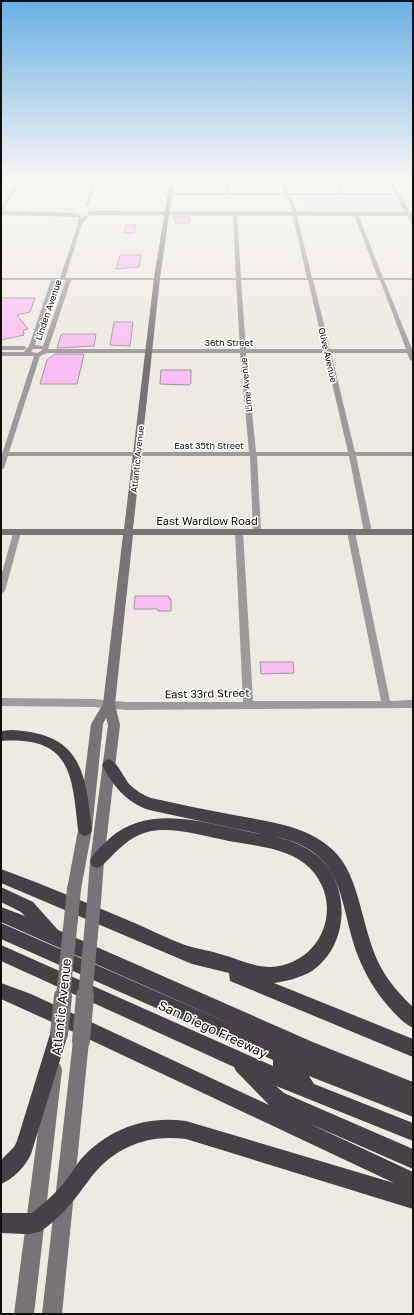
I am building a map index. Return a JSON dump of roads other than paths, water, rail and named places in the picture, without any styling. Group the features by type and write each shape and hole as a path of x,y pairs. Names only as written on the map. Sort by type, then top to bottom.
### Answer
{"highway":[{"path":"1,736 13,735 34,737 56,746 70,760 77,773 85,830"},
{"path":"110,765 120,785 149,804 280,830 306,838 323,850 340,868 345,880 361,940 374,973 393,999 413,1019"},
{"path":"96,861 133,830 144,826 167,824 286,846 312,861 321,869 332,888 336,910 336,921 329,941 315,958 296,970 279,975 268,976 244,971 218,961 185,953"},
{"path":"1,876 133,930 371,1032 413,1048"},
{"path":"1,894 27,907 54,935"},
{"name":"San Diego Freeway","path":"1,914 54,935 322,1056 413,1091"},
{"path":"1,931 313,1069 413,1108"},
{"path":"1,939 187,1020 294,1069 308,1091"},
{"name":"San Diego Freeway","path":"1,953 308,1091 413,1132"},
{"path":"1,991 25,1000 413,1182"},
{"path":"1,1174 21,1154 26,1142 59,1034"},
{"path":"237,1060 277,1100 413,1159"},
{"path":"1,1223 35,1223 65,1197 88,1166 115,1142 142,1129 172,1127 413,1199"}],"main road":[{"name":"Atlantic Avenue","path":"52,1314 81,1041 94,902 96,861 110,765 114,725 109,704 162,241"},
{"name":"East Wardlow Road","path":"1,532 413,532"},
{"name":"Atlantic Avenue","path":"24,1314 59,1034 74,889 85,830 97,724 109,704"}],"street":[{"name":"Linden Avenue","path":"62,278 74,241"},
{"name":"Lime Avenue","path":"237,241 243,351 253,454 257,532"},
{"name":"Olive Avenue","path":"301,241 326,351 352,454 368,532"},
{"path":"367,241 411,351 413,360"},
{"name":"Linden Avenue","path":"1,468 32,351 54,278"},
{"name":"Linden Avenue","path":"46,350 69,278"},
{"path":"1,279 413,279"},
{"name":"36th Street","path":"32,351 41,347 46,350 411,351"},
{"path":"1,348 32,351"},
{"path":"1,354 46,350"},
{"name":"East 35th Street","path":"5,454 413,454"},
{"path":"1,591 17,532"},
{"path":"240,532 248,705"},
{"path":"351,532 386,704"},
{"name":"East 33rd Street","path":"1,702 93,703 126,706 413,704"}]}
